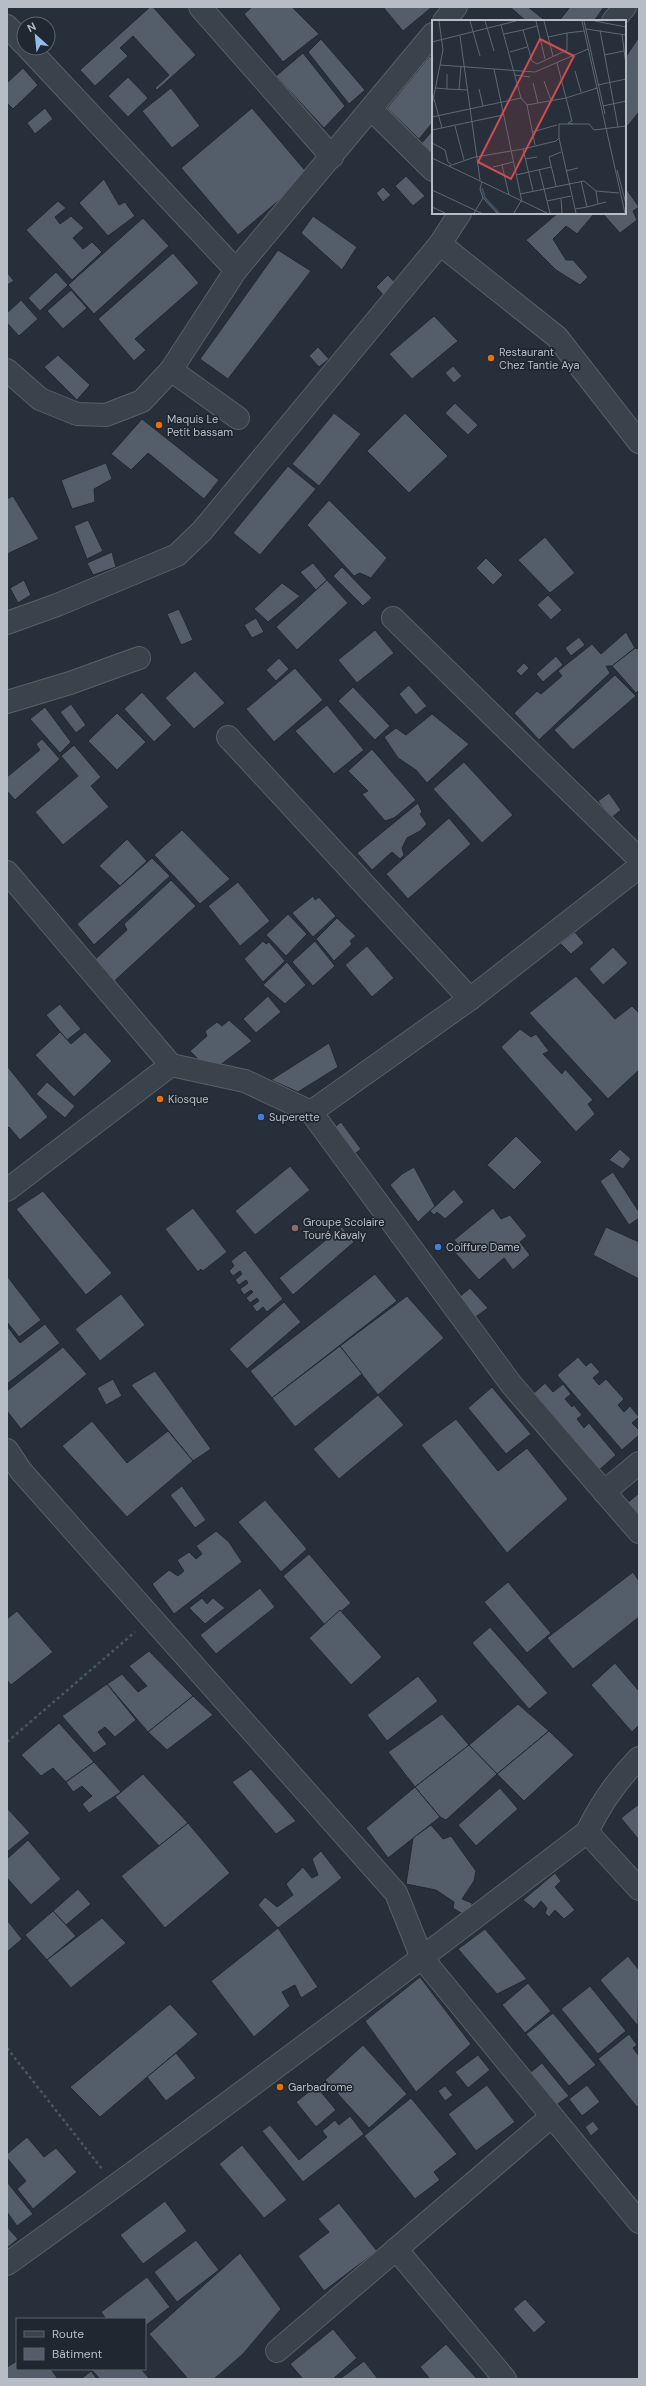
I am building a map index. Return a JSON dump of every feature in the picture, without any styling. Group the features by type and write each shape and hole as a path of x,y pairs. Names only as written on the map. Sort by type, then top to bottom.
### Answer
{"street":[{"path":"200,7 332,156"},
{"path":"445,20 456,7"},
{"path":"614,20 625,7"},
{"path":"7,26 16,36"},
{"path":"7,370 40,399 77,414 106,415 142,401 171,370 236,270 432,35"},
{"path":"35,56 236,270"},
{"path":"371,109 432,169"},
{"path":"7,623 57,605 177,555 202,531 440,244 459,214"},
{"path":"440,244 557,336 639,442"},
{"path":"171,370 238,418"},
{"path":"393,618 639,859"},
{"path":"7,702 70,683 139,658"},
{"path":"228,737 470,999"},
{"path":"311,1112 470,999 639,867"},
{"path":"7,872 171,1065 245,1081 311,1112 511,1384 639,1532"},
{"path":"7,1190 171,1065"},
{"path":"7,1450 14,1476 152,1618 396,1892 422,1958 639,2222"},
{"path":"604,1492 639,1463"},
{"path":"7,2264 116,2186 422,1958 587,1832 599,1806 616,1781 639,1758"},
{"path":"587,1832 639,1889"},
{"path":"277,2352 552,2116"},
{"path":"396,2249 505,2379"}],"path":[{"path":"7,1742 152,1618"},
{"path":"7,2048 116,2186"}],"building":[{"path":"150,7 153,7 196,55 157,90 155,88 169,75 133,36 120,48 128,56 95,86 80,70"},
{"path":"252,7 292,7 319,34 283,62 244,14"},
{"path":"383,7 432,7 403,31"},
{"path":"510,7 528,7 545,20 525,20"},
{"path":"570,7 604,7 595,20 560,20"},
{"path":"639,37 639,112 626,128 626,56"},
{"path":"321,39 365,90 349,104 308,52"},
{"path":"303,53 345,106 324,128 276,76"},
{"path":"430,56 432,58 432,123 419,139 387,108"},
{"path":"23,68 38,85 13,109 7,103 7,83"},
{"path":"128,77 148,98 128,117 108,96"},
{"path":"171,88 200,126 172,148 142,111"},
{"path":"45,108 53,119 35,134 27,123"},
{"path":"252,108 309,175 238,235 181,168"},
{"path":"432,131 432,155 419,146"},
{"path":"406,176 425,196 413,206 395,186"},
{"path":"104,179 119,205 125,202 135,216 108,236 79,203"},
{"path":"383,187 391,195 383,202 376,193"},
{"path":"626,188 639,207 633,211 637,220 620,233 603,214 626,214"},
{"path":"58,201 66,208 55,217 60,224 71,216 84,228 73,238 83,249 92,242 102,252 72,280 26,230"},
{"path":"557,214 594,214 577,234 566,226 553,239 566,260 573,260 588,277 580,285 556,270 526,240"},
{"path":"313,216 357,247 342,270 301,233"},
{"path":"143,218 169,246 94,314 68,285"},
{"path":"278,250 311,271 228,379 200,359"},
{"path":"173,253 199,283 135,339 146,350 134,361 98,319"},
{"path":"7,272 14,281 7,285"},
{"path":"56,272 68,285 40,311 28,298"},
{"path":"388,275 398,286 386,298 376,287"},
{"path":"71,290 87,308 63,329 47,311"},
{"path":"21,300 38,319 19,336 7,323 7,313"},
{"path":"434,316 458,341 412,379 389,354"},
{"path":"318,347 329,359 319,367 309,356"},
{"path":"58,355 90,385 77,400 44,367"},
{"path":"453,366 462,376 454,383 445,373"},
{"path":"455,403 478,425 468,435 445,413"},
{"path":"334,413 361,434 319,486 292,464"},
{"path":"405,413 448,456 409,493 367,451"},
{"path":"142,419 219,480 204,499 148,453 131,470 111,454"},
{"path":"106,463 112,479 94,489 95,502 72,509 61,480"},
{"path":"288,466 316,489 260,555 233,533"},
{"path":"13,496 39,539 7,554 7,499"},
{"path":"329,500 387,558 371,578 360,573 354,576 307,525"},
{"path":"88,520 103,551 87,559 74,526"},
{"path":"545,537 575,573 550,593 518,560"},
{"path":"112,552 116,567 93,575 87,563"},
{"path":"486,558 503,575 493,585 476,568"},
{"path":"313,563 327,580 316,590 300,572"},
{"path":"342,567 372,598 363,606 333,576"},
{"path":"24,580 31,595 18,603 10,588"},
{"path":"327,580 348,603 297,650 276,627"},
{"path":"282,583 300,596 268,622 254,609"},
{"path":"548,595 562,610 551,620 537,605"},
{"path":"179,609 193,640 181,645 167,614"},
{"path":"256,618 264,632 252,638 244,625"},
{"path":"375,630 394,653 357,683 338,660"},
{"path":"626,632 635,648 612,666 606,666 610,673 539,740 514,713 537,691 541,694 562,676 558,671 592,644 601,654"},
{"path":"579,637 585,645 571,656 565,648"},
{"path":"635,648 639,649 639,690 636,693 612,666"},
{"path":"556,656 563,665 543,682 536,674"},
{"path":"279,658 289,669 276,681 266,670"},
{"path":"524,663 529,668 521,676 516,671"},
{"path":"295,668 323,700 274,742 246,709"},
{"path":"195,671 225,703 194,729 165,698"},
{"path":"615,675 636,696 573,750 554,730"},
{"path":"409,685 427,706 416,715 399,694"},
{"path":"353,687 390,726 375,740 338,701"},
{"path":"142,692 172,725 154,742 124,709"},
{"path":"71,704 86,725 76,733 60,712"},
{"path":"327,705 364,750 334,774 295,731"},
{"path":"45,707 71,742 60,753 30,719"},
{"path":"117,713 146,742 117,770 88,741"},
{"path":"432,714 469,744 427,783 416,770 398,758 384,737 396,728 406,735"},
{"path":"42,739 60,759 15,800 7,791 7,777 40,750 36,744"},
{"path":"74,745 101,777 91,786 109,807 63,845 35,812 78,776 61,756"},
{"path":"372,749 416,800 394,818 385,821 362,794 368,791 348,771"},
{"path":"464,762 513,815 482,843 433,789"},
{"path":"609,793 621,810 611,818 598,801"},
{"path":"418,803 422,812 420,814 427,824 420,831 407,838 402,848 404,855 400,859 392,852 372,870 357,853"},
{"path":"449,818 471,844 408,899 386,874"},
{"path":"182,830 230,879 200,904 154,855"},
{"path":"127,839 147,861 120,886 99,866"},
{"path":"152,858 170,876 94,945 77,924"},
{"path":"171,880 196,906 110,985 90,964 127,930 124,924"},
{"path":"238,882 270,921 240,946 208,906"},
{"path":"313,896 315,900 319,897 336,916 313,937 292,913"},
{"path":"288,914 307,934 286,956 266,935"},
{"path":"337,918 356,936 350,941 352,944 334,961 316,939"},
{"path":"575,932 584,943 571,954 560,943"},
{"path":"263,941 266,944 269,942 285,961 263,982 244,959"},
{"path":"315,941 335,966 313,986 292,962"},
{"path":"367,946 394,978 372,997 345,965"},
{"path":"613,947 628,963 603,985 589,969"},
{"path":"287,962 306,985 285,1004 263,985"},
{"path":"576,976 615,1019 632,1006 639,1013 639,1070 608,1099 529,1013"},
{"path":"268,996 281,1012 256,1033 243,1019"},
{"path":"60,1004 81,1029 67,1040 46,1015"},
{"path":"229,1020 252,1041 211,1072 190,1051 207,1036 205,1031 217,1022 222,1026"},
{"path":"520,1029 531,1037 536,1034 549,1051 543,1054 562,1074 565,1069 593,1100 588,1104 595,1114 576,1132 501,1047"},
{"path":"60,1032 71,1044 85,1032 112,1061 74,1097 35,1055"},
{"path":"329,1043 338,1067 298,1092 271,1080"},
{"path":"7,1066 48,1117 20,1140 9,1127 7,1129"},
{"path":"47,1082 75,1106 65,1118 36,1094"},
{"path":"341,1122 361,1149 347,1160 327,1133"},
{"path":"516,1136 542,1162 514,1190 487,1165"},
{"path":"620,1149 631,1159 623,1169 609,1160"},
{"path":"290,1166 310,1190 255,1235 235,1211"},
{"path":"414,1167 435,1206 418,1222 390,1185 402,1174"},
{"path":"613,1172 639,1212 639,1218 629,1225 600,1181"},
{"path":"454,1189 464,1202 445,1219 437,1212 434,1215 430,1211"},
{"path":"43,1191 112,1273 86,1295 16,1209"},
{"path":"193,1208 227,1252 203,1271 201,1269 198,1272 165,1229"},
{"path":"493,1208 501,1219 510,1215 527,1236 520,1242 530,1255 513,1270 504,1258 479,1280 451,1248 457,1243 454,1240"},
{"path":"342,1227 354,1242 293,1295 279,1278"},
{"path":"606,1227 639,1242 639,1279 593,1255"},
{"path":"245,1250 283,1299 267,1312 263,1307 257,1312 252,1306 259,1301 257,1298 250,1303 246,1298 253,1292 251,1290 244,1295 240,1289 248,1283 246,1280 239,1285 235,1280 242,1274 240,1271 233,1276 229,1271 234,1266 231,1261"},
{"path":"375,1274 397,1301 272,1398 250,1371"},
{"path":"7,1276 41,1320 19,1337 7,1322"},
{"path":"470,1288 488,1308 474,1318 457,1299"},
{"path":"121,1294 145,1325 100,1361 75,1329"},
{"path":"407,1296 444,1338 378,1395 340,1346"},
{"path":"284,1302 301,1322 247,1369 229,1349"},
{"path":"45,1324 60,1343 7,1384 7,1326 20,1343"},
{"path":"340,1346 362,1374 295,1427 272,1398"},
{"path":"63,1347 87,1374 21,1429 7,1411 7,1391"},
{"path":"578,1357 586,1366 591,1362 600,1372 593,1378 599,1385 606,1379 624,1399 618,1405 624,1412 630,1406 639,1417 632,1423 639,1430 639,1435 622,1450 557,1375"},
{"path":"155,1371 211,1449 193,1461 131,1385"},
{"path":"113,1379 122,1396 106,1405 97,1388"},
{"path":"545,1383 553,1392 563,1384 571,1394 565,1399 572,1407 574,1405 582,1415 577,1419 584,1428 589,1423 616,1455 599,1470 534,1393"},
{"path":"492,1387 531,1434 506,1454 468,1408"},
{"path":"378,1395 404,1425 339,1479 313,1449"},
{"path":"456,1419 498,1471 527,1448 568,1499 507,1553 421,1445"},
{"path":"92,1421 127,1463 168,1431 193,1461 127,1517 62,1446"},
{"path":"182,1486 206,1520 195,1528 170,1495"},
{"path":"638,1494 639,1495 639,1519 626,1504"},
{"path":"265,1500 307,1549 281,1572 238,1522"},
{"path":"216,1531 229,1542 242,1562 174,1614 152,1584 169,1570 178,1576 184,1571 177,1560 189,1552 196,1559 202,1554 196,1546"},
{"path":"309,1554 351,1603 325,1625 283,1576"},
{"path":"633,1572 639,1581 639,1617 573,1669 547,1638"},
{"path":"508,1582 551,1633 527,1653 484,1602"},
{"path":"260,1588 275,1607 216,1654 200,1635"},
{"path":"202,1598 207,1604 213,1598 225,1608 205,1624 189,1608"},
{"path":"340,1610 382,1657 351,1685 309,1638"},
{"path":"17,1611 53,1652 11,1685 7,1680 7,1619"},
{"path":"490,1627 548,1693 529,1709 472,1643"},
{"path":"149,1651 193,1696 148,1732 107,1684 122,1674 138,1692 147,1686 129,1666"},
{"path":"615,1663 639,1691 639,1725 632,1732 591,1685"},
{"path":"418,1676 438,1701 387,1741 367,1715"},
{"path":"107,1684 136,1720 115,1737 105,1727 98,1732 107,1744 94,1753 62,1716"},
{"path":"193,1696 213,1715 167,1750 148,1732"},
{"path":"518,1704 549,1731 497,1774 469,1745"},
{"path":"442,1714 469,1745 415,1787 388,1752"},
{"path":"59,1723 94,1762 66,1782 53,1768 41,1776 21,1755"},
{"path":"549,1731 574,1755 524,1801 497,1774"},
{"path":"469,1745 497,1774 446,1820 440,1817 415,1787"},
{"path":"94,1762 121,1792 89,1813 82,1804 92,1796 82,1786 73,1792 66,1782"},
{"path":"251,1769 296,1821 276,1834 232,1782"},
{"path":"143,1774 188,1823 159,1846 115,1797"},
{"path":"415,1787 440,1817 388,1858 366,1828"},
{"path":"500,1788 518,1809 476,1846 458,1825"},
{"path":"639,1804 639,1840 621,1818"},
{"path":"7,1808 30,1833 7,1852"},
{"path":"188,1823 230,1873 165,1928 121,1876"},
{"path":"431,1825 443,1839 451,1836 476,1871 474,1881 462,1899 472,1903 471,1911 461,1913 453,1908 454,1902 436,1890 406,1884 413,1838"},
{"path":"28,1840 61,1879 31,1905 7,1878 7,1859"},
{"path":"321,1851 342,1878 278,1928 258,1905 265,1897 277,1907 293,1895 286,1884 303,1867 312,1878 318,1875 312,1859"},
{"path":"555,1873 561,1881 555,1887 575,1910 564,1919 555,1910 549,1917 545,1913 547,1908 541,1901 534,1909 523,1900"},
{"path":"78,1889 91,1904 66,1925 53,1911"},
{"path":"53,1911 76,1936 47,1960 25,1935"},
{"path":"102,1918 126,1943 71,1988 47,1960"},
{"path":"7,1920 22,1939 7,1952"},
{"path":"278,1928 318,1987 301,1998 295,1985 282,1992 290,2006 254,2037 211,1981"},
{"path":"485,1929 527,1979 497,1994 458,1949"},
{"path":"628,1956 639,1970 638,2026 600,1980"},
{"path":"420,1977 471,2044 416,2092 365,2021"},
{"path":"528,1983 551,2011 525,2033 502,2005"},
{"path":"590,1986 626,2031 598,2054 561,2009"},
{"path":"170,2004 198,2034 100,2117 70,2087"},
{"path":"553,2013 596,2065 569,2086 526,2034"},
{"path":"629,2034 637,2045 633,2048 639,2056 639,2105 637,2107 598,2059"},
{"path":"363,2045 407,2094 369,2128 325,2080"},
{"path":"176,2053 196,2078 166,2101 147,2077"},
{"path":"478,2055 490,2070 468,2088 455,2072"},
{"path":"542,2063 569,2096 552,2108 526,2076"},
{"path":"487,2085 515,2122 476,2151 448,2114"},
{"path":"587,2085 600,2102 582,2116 569,2099"},
{"path":"316,2086 336,2110 316,2127 296,2102"},
{"path":"445,2086 453,2095 445,2101 438,2091"},
{"path":"411,2098 457,2154 434,2172 440,2180 415,2199 364,2136"},
{"path":"350,2116 364,2134 303,2182 262,2131 270,2125 299,2160 327,2137 322,2131 335,2120 339,2125"},
{"path":"593,2121 599,2129 591,2136 585,2127"},
{"path":"27,2137 44,2157 56,2148 77,2172 33,2209 17,2189 26,2181 7,2158 7,2154"},
{"path":"242,2145 287,2200 264,2218 219,2164"},
{"path":"7,2182 33,2214 17,2226 7,2212"},
{"path":"165,2201 187,2231 143,2264 120,2235"},
{"path":"339,2203 377,2251 324,2291 298,2256 329,2232 318,2219"},
{"path":"7,2227 18,2239 7,2248"},
{"path":"196,2240 219,2270 177,2302 154,2272"},
{"path":"240,2253 281,2309 243,2354 214,2379 188,2379 149,2334"},
{"path":"147,2277 170,2307 146,2325 146,2318 105,2318 101,2312"},
{"path":"525,2299 546,2322 534,2333 513,2309"},
{"path":"333,2329 357,2358 333,2379 303,2379 290,2364"},
{"path":"446,2344 477,2379 430,2379 420,2367"},
{"path":"364,2361 378,2379 340,2379"},
{"path":"16,2362 16,2370 52,2370 58,2379 7,2379 7,2367"},
{"path":"92,2370 142,2370 150,2379 100,2379"},
{"path":"91,2371 97,2379 81,2379"}],"place":[{"name":"Restaurant Chez Tantie Aya","path":"491,358"},
{"name":"Maquis Le Petit bassam","path":"159,425"},
{"name":"Kiosque","path":"160,1099"},
{"name":"Superette","path":"261,1117"},
{"name":"Groupe Scolaire Touré Kavaly","path":"295,1228"},
{"name":"Coiffure Dame","path":"438,1247"},
{"name":"Garbadrome","path":"280,2087"}]}
